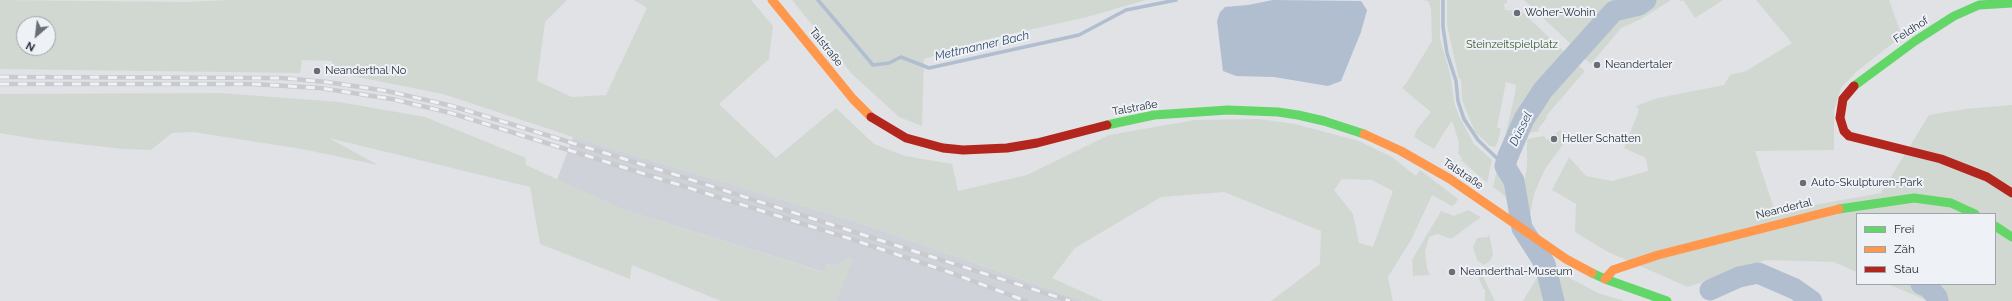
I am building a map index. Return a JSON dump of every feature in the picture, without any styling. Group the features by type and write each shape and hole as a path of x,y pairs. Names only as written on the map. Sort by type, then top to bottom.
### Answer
{"main road":[{"name":"Talstraße","path":"772,0 849,94 874,120 906,138 925,144 963,150 1007,148 1037,143 1154,115 1228,110 1278,112 1324,121 1364,134 1401,151 1450,180 1566,258 1605,279 1666,301"},
{"name":"Feldhof","path":"2012,3 1980,5 1954,16 1884,62 1851,88 1843,99 1841,107 1841,125 1849,136 1942,160 1987,177 2012,193"},
{"name":"Neandertal","path":"1605,279 1614,270 1658,255 1822,212 1862,204 1907,199 1930,200 1952,203 1973,213"},
{"path":"1996,227 2012,237"}],"shaded area":[{"path":"573,137 863,224 1084,301 836,301 852,260 849,258 835,266 827,264 824,272 624,210 557,180"}],"green space":[{"path":"0,0 186,2 228,0 567,0 545,22 537,81 572,97 606,95 647,8 634,0 751,0 773,26 769,59 719,104 776,158 836,108 874,144 905,156 952,164 958,191 1027,175 1109,135 1195,120 1259,119 1295,124 1359,141 1392,157 1416,176 1420,170 1458,199 1452,206 1432,195 1411,240 1388,277 1393,301 1271,301 1320,264 1321,231 1224,192 1161,197 1075,248 1052,278 1103,301 1084,301 863,224 573,137 443,94 338,73 331,61 302,60 300,73 0,69","holes":["1342,179 1372,180 1393,191 1373,247 1359,243 1353,214 1334,190"]},
{"path":"792,0 1146,0 1087,17 984,40 924,59 922,126 899,117 852,74"},
{"path":"1422,0 1440,0 1440,39 1451,77 1454,102 1460,118 1474,144 1492,160 1487,183 1461,160 1462,158 1458,153 1459,143 1453,123 1451,122 1434,149 1414,137 1417,129 1431,112 1402,88 1432,41 1431,9 1428,1"},
{"name":"Steinzeitspielplatz","path":"1447,0 1507,0 1507,3 1504,4 1505,10 1521,11 1568,55 1530,99 1519,117 1514,135 1509,136 1506,132 1516,85 1506,82 1497,127 1501,129 1496,147 1490,146 1475,132 1462,100 1461,79 1459,79 1447,25"},
{"path":"1524,0 1671,0 1641,19 1621,28 1591,64 1582,57 1591,46 1579,38 1573,46"},
{"path":"1676,0 1723,0 1695,18 1684,1"},
{"path":"1756,0 1889,0 1902,36 1856,72 1841,88 1834,110 1834,150 1755,151 1775,212 1881,193 1929,115 1965,109 2012,105 2012,301 1929,301 1889,285 1996,285 1996,213 1856,213 1856,272 1834,262 1766,260 1688,287 1608,252 1575,232 1576,204 1552,190 1569,157 1586,176 1612,181 1648,171 1646,158 1624,148 1639,110 1636,106 1658,98 1724,85 1730,75 1746,71 1792,43"},
{"path":"1575,63 1585,71 1546,116 1547,118 1538,129 1540,131 1527,133 1528,123"},
{"path":"220,93 339,102 425,117 526,158 526,165 624,210 823,272 827,264 835,266 849,258 853,260 836,301 721,301 632,265 630,279 540,244 530,187 329,138 378,165 302,149 193,132 172,133 151,150 123,149 35,139 0,133 0,94"},
{"path":"1560,130 1565,135 1564,143 1545,169 1534,194 1530,215 1525,201 1524,183 1527,167 1527,139 1544,136 1547,140"},
{"path":"1498,166 1506,178 1514,203 1493,187"},
{"path":"1468,210 1481,217 1451,239 1438,234 1429,237 1425,252 1427,268 1430,275 1413,276 1412,260 1441,211 1454,216"},
{"path":"1489,234 1493,254 1490,261 1484,265 1477,260 1473,247 1477,238 1488,237"},
{"path":"1551,268 1598,293 1624,301 1523,301 1539,274"},
{"path":"1476,269 1485,280 1495,301 1485,301 1485,289 1483,289"}],"water":[{"path":"1273,0 1361,1 1367,10 1361,32 1341,81 1328,86 1274,77 1236,76 1223,71 1217,21 1220,12 1225,7 1248,5"}],"waterway":[{"name":"Mettmanner Bach","path":"818,0 873,65 889,63 901,57 929,68 1079,35 1126,10 1176,0"},
{"name":"Mettmanner Bach","path":"1443,0 1443,27 1447,53 1456,81 1458,101 1464,119 1478,140 1505,166"},
{"name":"Düssel","path":"1554,301 1545,264 1522,228 1514,181 1505,166 1508,156 1524,119 1543,90 1614,11 1639,5 1646,0"},
{"name":"Düssel","path":"1710,290 1739,277 1758,273 1795,289 1812,301"},
{"name":"Düssel","path":"1923,285 1928,287 1937,297 1938,301"}],"railway":[{"path":"0,77 282,78 327,82 387,91 452,106 670,173 1070,301"},
{"path":"0,84 252,84 320,88 392,99 451,113 851,239 949,272 1026,301"}],"traffic: fast":[{"path":"1854,86 1915,41 1954,16 1979,5 2012,3"},
{"path":"1107,125 1154,115 1228,110 1278,112 1298,115 1324,121 1364,134"},
{"path":"1839,209 1914,198 1951,203 1973,213"},
{"path":"1996,227 2012,237"},
{"path":"1592,273 1667,301"}],"traffic: slow":[{"path":"772,0 853,99 871,117"},
{"path":"1364,134 1401,151 1450,179 1566,259 1592,273"},
{"path":"1605,279 1613,270 1658,255 1839,209"}],"traffic: jam":[{"path":"1854,86 1843,99 1840,118 1844,131 1849,136 1941,159 1987,177 2012,193"},
{"path":"871,117 906,138 943,148 963,150 1007,148 1037,143 1107,125"}],"place":[{"name":"Woher-Wohin","path":"1517,13"},
{"name":"Neandertaler","path":"1597,65"},
{"name":"Neanderthal No","path":"317,71"},
{"name":"Heller Schatten","path":"1554,139"},
{"name":"Auto-Skulpturen-Park","path":"1803,183"},
{"name":"Neanderthal-Museum","path":"1452,272"}]}
